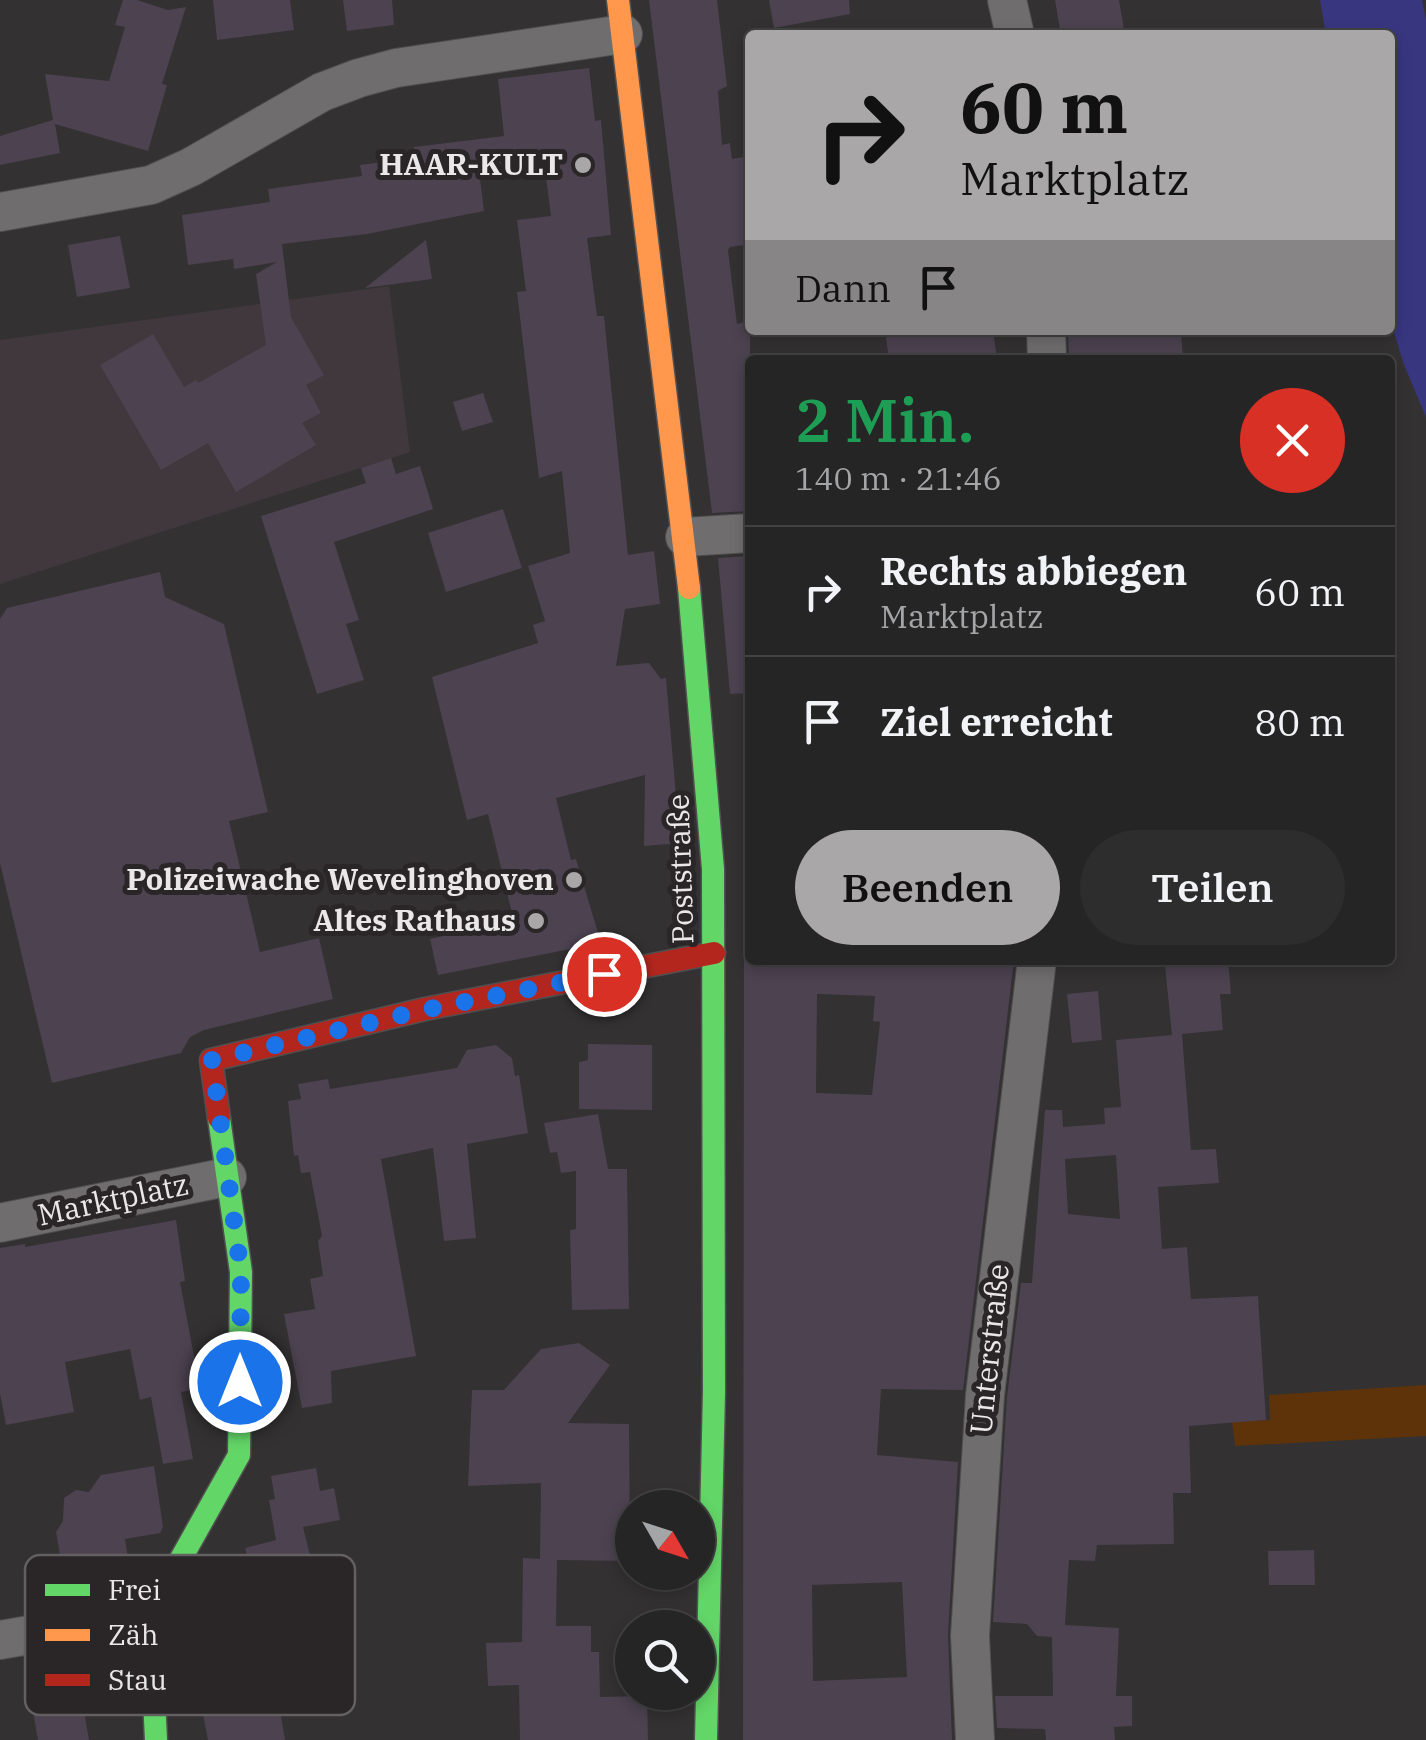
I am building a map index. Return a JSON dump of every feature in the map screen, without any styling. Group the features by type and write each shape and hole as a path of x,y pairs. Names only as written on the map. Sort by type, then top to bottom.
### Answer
{"street":[{"path":"1006,0 1014,30"},
{"path":"0,212 151,185 191,167 305,100 359,78 620,17"},
{"name":"Poststraße","path":"620,17 684,537 706,769 714,952 714,1392 706,1740"},
{"path":"684,537 745,533"},
{"name":"Marktplatz","path":"184,1555 240,1456 241,1272 212,1060 442,1006 714,952"},
{"name":"Unterstraße","path":"975,1740 970,1636 984,1394 1035,965"},
{"name":"Marktplatz","path":"0,1223 227,1177"},
{"path":"0,1640 25,1636"},
{"path":"155,1715 156,1740"}],"shaded area":[{"path":"1320,0 1422,0 1426,20 1426,417 1395,335 1395,30 1325,30"},
{"path":"389,286 410,452 0,584 0,340"},
{"path":"1426,1385 1426,1436 1235,1446 1232,1422 1270,1420 1269,1395"}],"building":[{"path":"123,0 137,0 168,10 186,7 162,84 167,85 148,151 55,124 60,153 0,165 0,136 53,120 45,74 109,81 125,27 115,25"},
{"path":"213,0 290,0 294,30 217,40"},
{"path":"343,0 392,0 394,25 347,31"},
{"path":"649,0 717,0 727,86 718,91 722,145 730,143 732,159 745,157 745,245 728,250 737,324 745,322 745,335 750,335 750,355 745,355 745,511 712,513"},
{"path":"769,0 849,0 850,14 774,28"},
{"path":"1055,0 1119,0 1124,30 1060,30"},
{"path":"589,68 595,121 601,120 611,235 587,238 597,316 604,316 628,555 654,551 660,604 625,609 616,666 649,663 661,679 666,678 680,843 644,846 645,775 556,798 571,860 576,859 601,943 438,975 430,939 461,932 459,925 512,913 488,814 467,820 432,677 538,643 533,625 545,621 528,566 570,553 562,471 539,478 517,292 526,291 517,220 551,216 544,162 479,171 484,211 367,234 282,244 291,317 324,375 306,385 321,413 302,423 316,445 236,492 208,443 161,470 100,365 153,334 184,387 266,345 256,274 277,262 234,269 233,259 188,265 182,215 270,202 268,189 362,176 360,165 415,158 414,147 504,136 498,79"},
{"path":"120,236 130,288 77,297 68,245"},
{"path":"426,240 432,279 365,288"},
{"path":"886,335 994,335 996,355 888,355"},
{"path":"1068,335 1181,335 1183,355 1069,355"},
{"path":"483,393 493,422 462,431 453,402"},
{"path":"391,458 396,474 420,466 433,509 334,542 359,620 346,624 364,680 317,694 261,516 366,483 361,468"},
{"path":"503,509 522,568 446,592 428,533"},
{"path":"745,556 745,693 730,694 718,558"},
{"path":"160,572 165,597 224,624 268,812 229,821 260,952 319,938 333,999 204,1030 190,1037 181,1053 52,1083 0,863 0,619 7,608"},
{"path":"744,960 745,965 1013,965 963,1390 881,1389 877,1455 958,1462 948,1635 952,1740 743,1740","holes":["817,994 875,996 873,1021 880,1022 872,1095 816,1093","902,1582 907,1677 813,1681 812,1585"]},
{"path":"1165,965 1228,965 1231,994 1220,994 1223,1030 1182,1034 1191,1150 1216,1149 1219,1183 1158,1187 1162,1249 1187,1247 1191,1299 1258,1296 1266,1420 1189,1426 1191,1493 1173,1493 1174,1544 1097,1545 1095,1561 1069,1560 1065,1625 1119,1628 1116,1696 1132,1696 1132,1726 1114,1727 1115,1740 1046,1740 1045,1729 997,1728 995,1696 1053,1696 1052,1637 1037,1636 1027,1624 993,1622 1007,1397 1021,1283 1032,1283 1045,1110 1062,1110 1063,1127 1105,1124 1104,1108 1121,1107 1116,1040 1172,1035","holes":["1116,1155 1120,1219 1068,1214 1065,1159"]},
{"path":"1098,991 1102,1040 1072,1043 1067,994"},
{"path":"588,1044 652,1045 652,1110 579,1109 579,1062 588,1060"},
{"path":"496,1045 512,1058 515,1076 519,1075 528,1133 467,1144 476,1238 444,1241 433,1148 381,1159 416,1356 331,1371 332,1403 302,1408 284,1314 315,1309 310,1279 323,1276 318,1241 322,1236 310,1172 301,1173 298,1155 294,1156 288,1101 301,1099 298,1084 328,1079 330,1089 457,1068 467,1050"},
{"path":"598,1114 608,1169 627,1169 629,1309 572,1310 570,1230 576,1229 576,1171 561,1173 557,1152 550,1153 544,1123"},
{"path":"176,1220 185,1281 180,1282 200,1388 181,1392 193,1459 163,1464 151,1397 140,1400 130,1349 65,1362 74,1412 6,1425 0,1393 0,1248"},
{"path":"579,1343 610,1365 568,1423 629,1424 629,1490 615,1490 615,1561 557,1560 556,1626 591,1626 591,1652 599,1652 600,1697 615,1697 615,1710 647,1710 648,1740 520,1740 519,1685 488,1686 486,1643 522,1642 523,1558 540,1559 541,1483 468,1486 472,1390 504,1390 541,1349"},
{"path":"154,1466 163,1527 160,1533 125,1539 127,1555 60,1555 56,1532 63,1521 64,1498 76,1490 89,1492 101,1475"},
{"path":"316,1468 320,1491 334,1488 340,1520 303,1527 310,1555 247,1555 245,1548 276,1540 269,1500 275,1499 271,1476"},
{"path":"1314,1550 1315,1585 1269,1585 1268,1551"},
{"path":"34,1715 85,1715 89,1740 38,1740"},
{"path":"203,1715 281,1715 285,1740 208,1740"}],"traffic: fast":[{"path":"689,588 713,869 714,1392 706,1740"},
{"path":"183,1555 239,1455 241,1272 219,1118"},
{"path":"155,1715 156,1740"}],"traffic: slow":[{"path":"618,0 689,588"}],"traffic: jam":[{"path":"219,1118 211,1060 425,1009 714,953"}],"place":[{"name":"HAAR-KULT","path":"583,165"},
{"name":"Polizeiwache Wevelinghoven","path":"574,880"},
{"name":"Altes Rathaus","path":"536,921"}],"route":[{"path":"240,1382 241,1272 212,1060 424,1010 604,974"}]}
